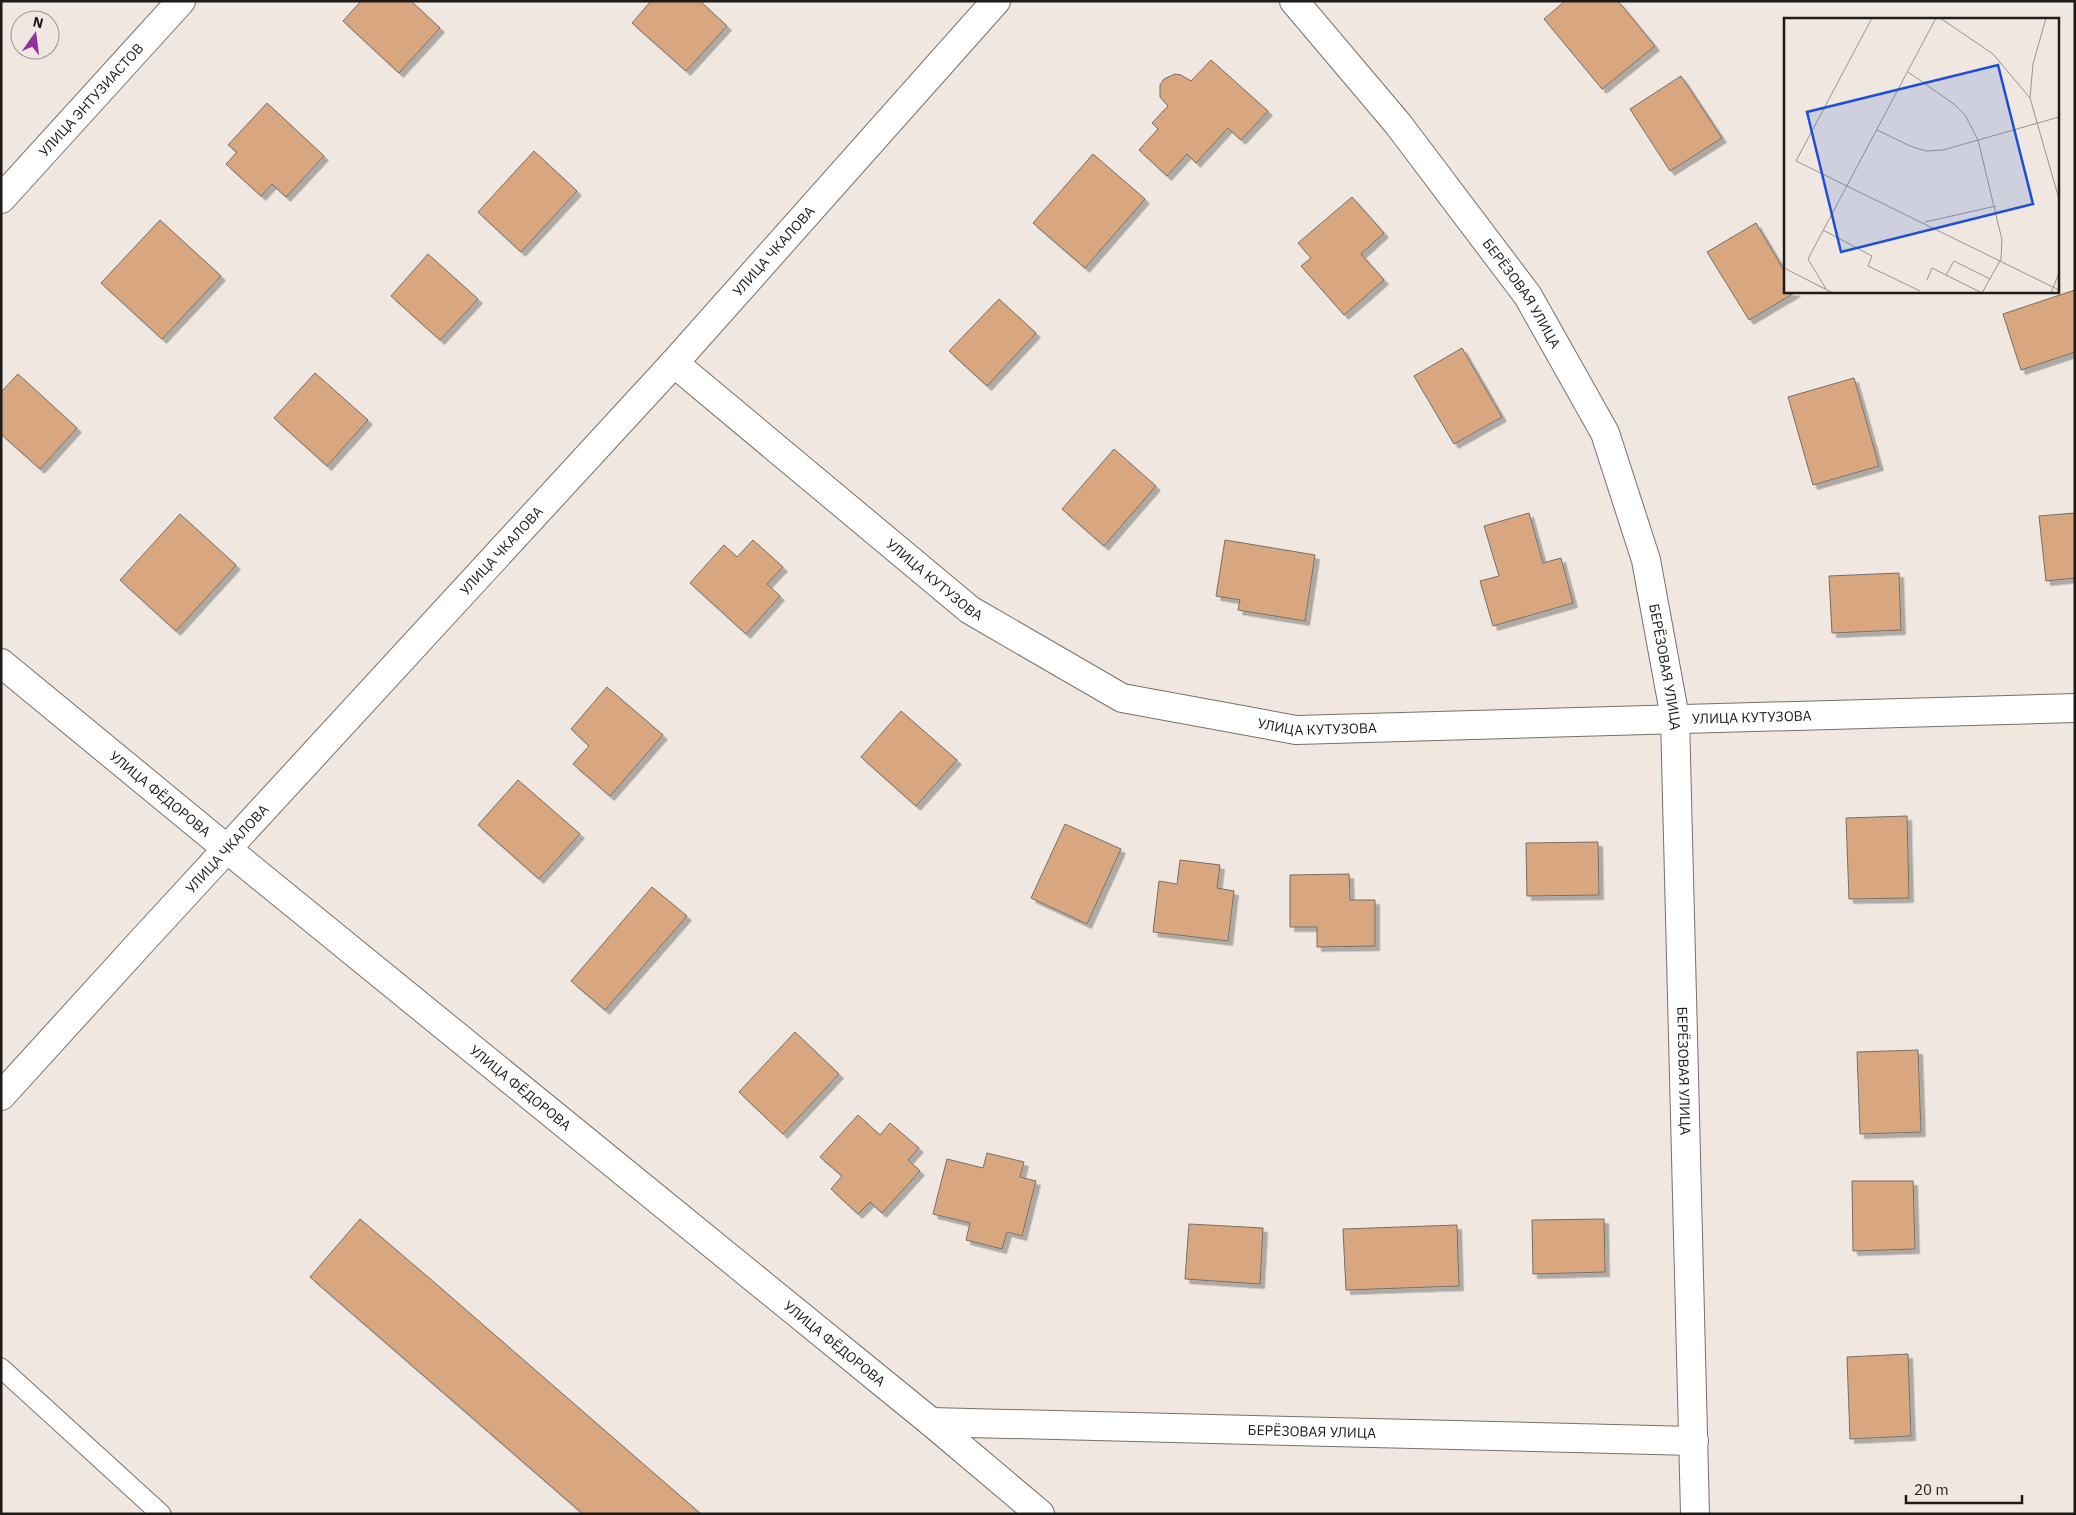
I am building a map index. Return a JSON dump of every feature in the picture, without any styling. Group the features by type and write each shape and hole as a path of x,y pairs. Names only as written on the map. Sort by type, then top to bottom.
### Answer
{"street":[{"name":"УЛИЦА ЭНТУЗИАСТОВ","path":"1,199 181,1"},
{"name":"УЛИЦА ЧКАЛОВА","path":"1,1096 674,363 996,1"},
{"name":"БЕРЁЗОВАЯ УЛИЦА","path":"1294,1 1398,124 1528,296 1605,432 1646,560 1674,718 1695,1514"},
{"name":"УЛИЦА КУТУЗОВА","path":"674,363 970,610 1122,698 1296,730 2075,708"},
{"name":"УЛИЦА ФЁДОРОВА","path":"1,663 931,1422 1040,1514"},
{"name":"БЕРЁЗОВАЯ УЛИЦА","path":"931,1422 1694,1441"}],"lane":[{"path":"1,1368 161,1514"}],"building":[{"path":"361,1 411,1 440,28 399,73 343,21"},
{"path":"651,1 700,1 727,26 686,71 632,23"},
{"path":"1565,1 1618,1 1655,46 1602,89 1544,19"},
{"path":"1211,60 1268,111 1241,140 1228,128 1196,163 1187,154 1167,176 1139,150 1158,129 1152,123 1168,106 1160,97 1160,85 1164,79 1175,74 1191,81"},
{"path":"1681,76 1722,138 1670,171 1630,109"},
{"path":"267,103 324,156 286,197 272,184 261,196 226,164 237,152 228,145"},
{"path":"534,151 577,191 521,252 478,212"},
{"path":"1093,154 1145,199 1085,268 1033,223"},
{"path":"1352,197 1384,233 1361,254 1384,280 1344,315 1301,266 1311,258 1298,243"},
{"path":"160,220 221,276 162,339 101,283"},
{"path":"1756,223 1784,270 1784,292 1796,292 1749,320 1707,252"},
{"path":"428,254 478,299 440,340 391,296"},
{"path":"2075,290 2075,352 2021,370 2003,314"},
{"path":"999,299 1036,333 987,386 949,351"},
{"path":"1462,348 1502,417 1454,444 1414,376"},
{"path":"315,373 368,420 327,466 274,418"},
{"path":"18,374 77,428 40,469 1,434 1,392"},
{"path":"1854,378 1879,466 1813,485 1788,397"},
{"path":"1114,449 1156,486 1104,546 1062,509"},
{"path":"1529,513 1543,563 1561,558 1573,603 1493,626 1480,581 1499,576 1484,526"},
{"path":"2075,513 2075,578 2046,581 2039,516"},
{"path":"180,514 236,565 176,631 120,580"},
{"path":"753,540 783,567 767,584 780,596 746,634 690,583 724,545 737,557"},
{"path":"1225,540 1315,555 1305,621 1238,610 1240,600 1216,596"},
{"path":"1899,573 1901,630 1832,633 1829,576"},
{"path":"607,687 663,735 610,796 573,764 589,746 571,729"},
{"path":"901,711 957,760 916,806 861,757"},
{"path":"518,780 580,834 539,879 478,825"},
{"path":"1907,816 1909,898 1849,899 1846,818"},
{"path":"1065,824 1121,849 1087,924 1031,898"},
{"path":"1598,842 1599,895 1527,896 1526,843"},
{"path":"1180,860 1220,865 1217,888 1234,891 1228,941 1153,932 1159,881 1177,884"},
{"path":"1349,874 1350,900 1375,900 1375,946 1317,947 1317,927 1290,927 1290,875"},
{"path":"652,887 687,916 605,1010 571,981"},
{"path":"795,1032 839,1074 783,1134 739,1092"},
{"path":"1918,1050 1921,1132 1860,1134 1857,1052"},
{"path":"858,1115 880,1135 890,1123 919,1148 908,1160 920,1171 882,1213 870,1202 858,1214 831,1189 842,1176 820,1157"},
{"path":"987,1153 1024,1162 1020,1177 1036,1181 1022,1236 1007,1232 1002,1249 966,1240 970,1223 933,1214 947,1159 983,1168"},
{"path":"1852,1181 1913,1181 1915,1249 1853,1251"},
{"path":"360,1219 701,1514 583,1514 310,1277"},
{"path":"1604,1219 1605,1272 1533,1274 1532,1220"},
{"path":"1189,1224 1263,1228 1260,1284 1185,1279"},
{"path":"1457,1225 1459,1286 1346,1290 1343,1229"},
{"path":"1908,1354 1911,1436 1850,1439 1847,1357"}]}
